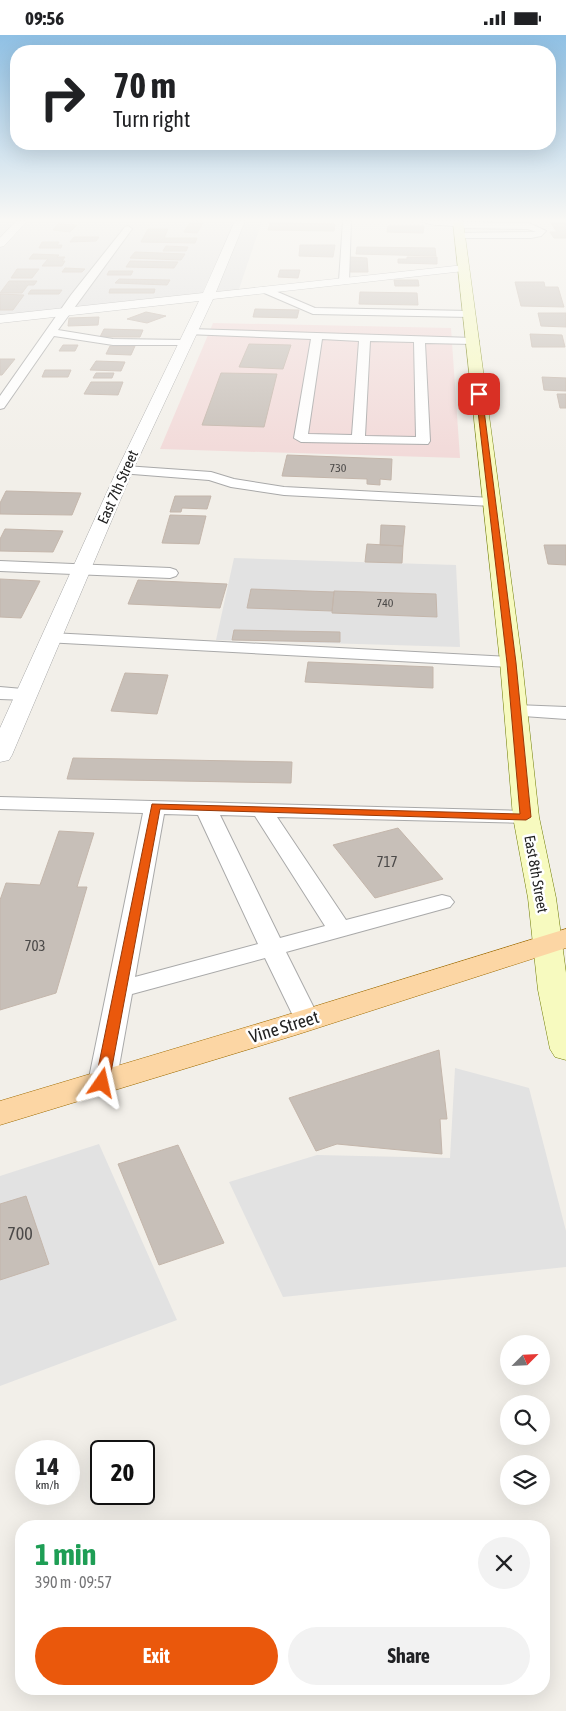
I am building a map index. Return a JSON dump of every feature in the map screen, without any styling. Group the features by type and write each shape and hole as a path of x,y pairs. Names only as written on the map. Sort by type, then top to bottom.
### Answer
{"main road":[{"name":"East 8th Street","path":"468,299 511,663 526,817 542,898 557,941 553,990 566,1049"},
{"name":"Vine Street","path":"0,1113 307,1020 557,941"}],"street":[{"path":"0,319 179,299"},
{"name":"East 7th Street","path":"0,755 125,470 206,299"}],"lane":[{"path":"0,405 74,299"},
{"path":"288,299 313,311 470,314"},
{"path":"52,332 113,342 188,338 317,336 472,341"},
{"path":"317,336 301,438 423,441 419,339"},
{"path":"358,440 365,337"},
{"path":"125,470 211,476 231,483 284,491 492,502"},
{"path":"0,566 170,573"},
{"path":"51,638 511,663"},
{"path":"0,693 27,694"},
{"path":"516,711 566,713"},
{"path":"0,803 526,817"},
{"path":"102,1083 155,806"},
{"path":"205,807 307,1020"},
{"path":"261,809 340,930"},
{"path":"120,989 442,902"}],"shaded area":[{"path":"0,299 145,299 0,315"},
{"path":"213,323 451,328 460,458 160,449"},
{"path":"234,558 456,565 460,647 216,640"},
{"path":"455,1068 529,1088 566,1231 566,1267 283,1297 229,1182 317,1155 450,1158"},
{"path":"99,1144 177,1320 0,1386 0,1176"}],"building":[{"path":"0,299 21,299 13,310 0,310"},
{"path":"359,299 418,299 418,305 359,304"},
{"path":"519,299 562,299 564,307 521,306"},
{"path":"255,309 299,310 297,318 253,317"},
{"path":"146,312 166,316 147,323 127,319"},
{"path":"538,313 566,313 566,327 541,326"},
{"path":"99,317 98,325 68,326 69,318"},
{"path":"104,329 143,330 140,337 100,337"},
{"path":"530,334 562,335 565,347 532,347"},
{"path":"249,344 291,345 283,369 239,367"},
{"path":"63,345 78,345 75,351 59,351"},
{"path":"110,346 135,346 131,355 106,354"},
{"path":"0,359 15,359 2,375 0,375"},
{"path":"96,361 125,362 121,371 90,370"},
{"path":"45,370 71,370 68,377 42,377"},
{"path":"96,373 114,373 112,378 93,378"},
{"path":"221,373 277,374 264,427 202,425"},
{"path":"542,377 566,378 566,391 544,390"},
{"path":"91,382 123,382 118,395 84,394"},
{"path":"557,394 566,394 566,408 560,408"},
{"path":"287,455 392,459 391,480 380,479 380,485 367,484 367,479 282,476"},
{"path":"6,491 81,493 72,515 0,514 0,503"},
{"path":"175,496 211,496 207,509 182,508 181,512 170,512"},
{"path":"170,515 206,516 199,544 162,543"},
{"path":"381,525 405,526 403,546 380,545"},
{"path":"5,529 63,531 53,552 0,551 0,539"},
{"path":"367,544 403,546 402,563 365,562"},
{"path":"544,545 566,545 566,565 548,564"},
{"path":"0,579 40,581 21,618 0,617"},
{"path":"138,580 227,584 220,608 128,604"},
{"path":"251,589 334,592 332,611 247,608"},
{"path":"334,591 436,594 437,617 332,613"},
{"path":"234,630 340,632 340,642 232,640"},
{"path":"308,662 433,667 433,688 305,682"},
{"path":"125,673 168,675 157,714 111,711"},
{"path":"73,758 292,762 291,783 67,779"},
{"path":"398,828 443,879 375,898 333,845"},
{"path":"59,831 94,833 77,887 87,887 56,993 0,1010 0,900 6,883 40,885"},
{"path":"439,1050 447,1119 440,1119 442,1154 337,1144 316,1151 289,1098"},
{"path":"178,1145 224,1243 159,1265 118,1164"},
{"path":"26,1196 49,1264 0,1280 0,1204"}],"route":[{"path":"102,1083 155,806 526,817 511,663 479,394"}]}
